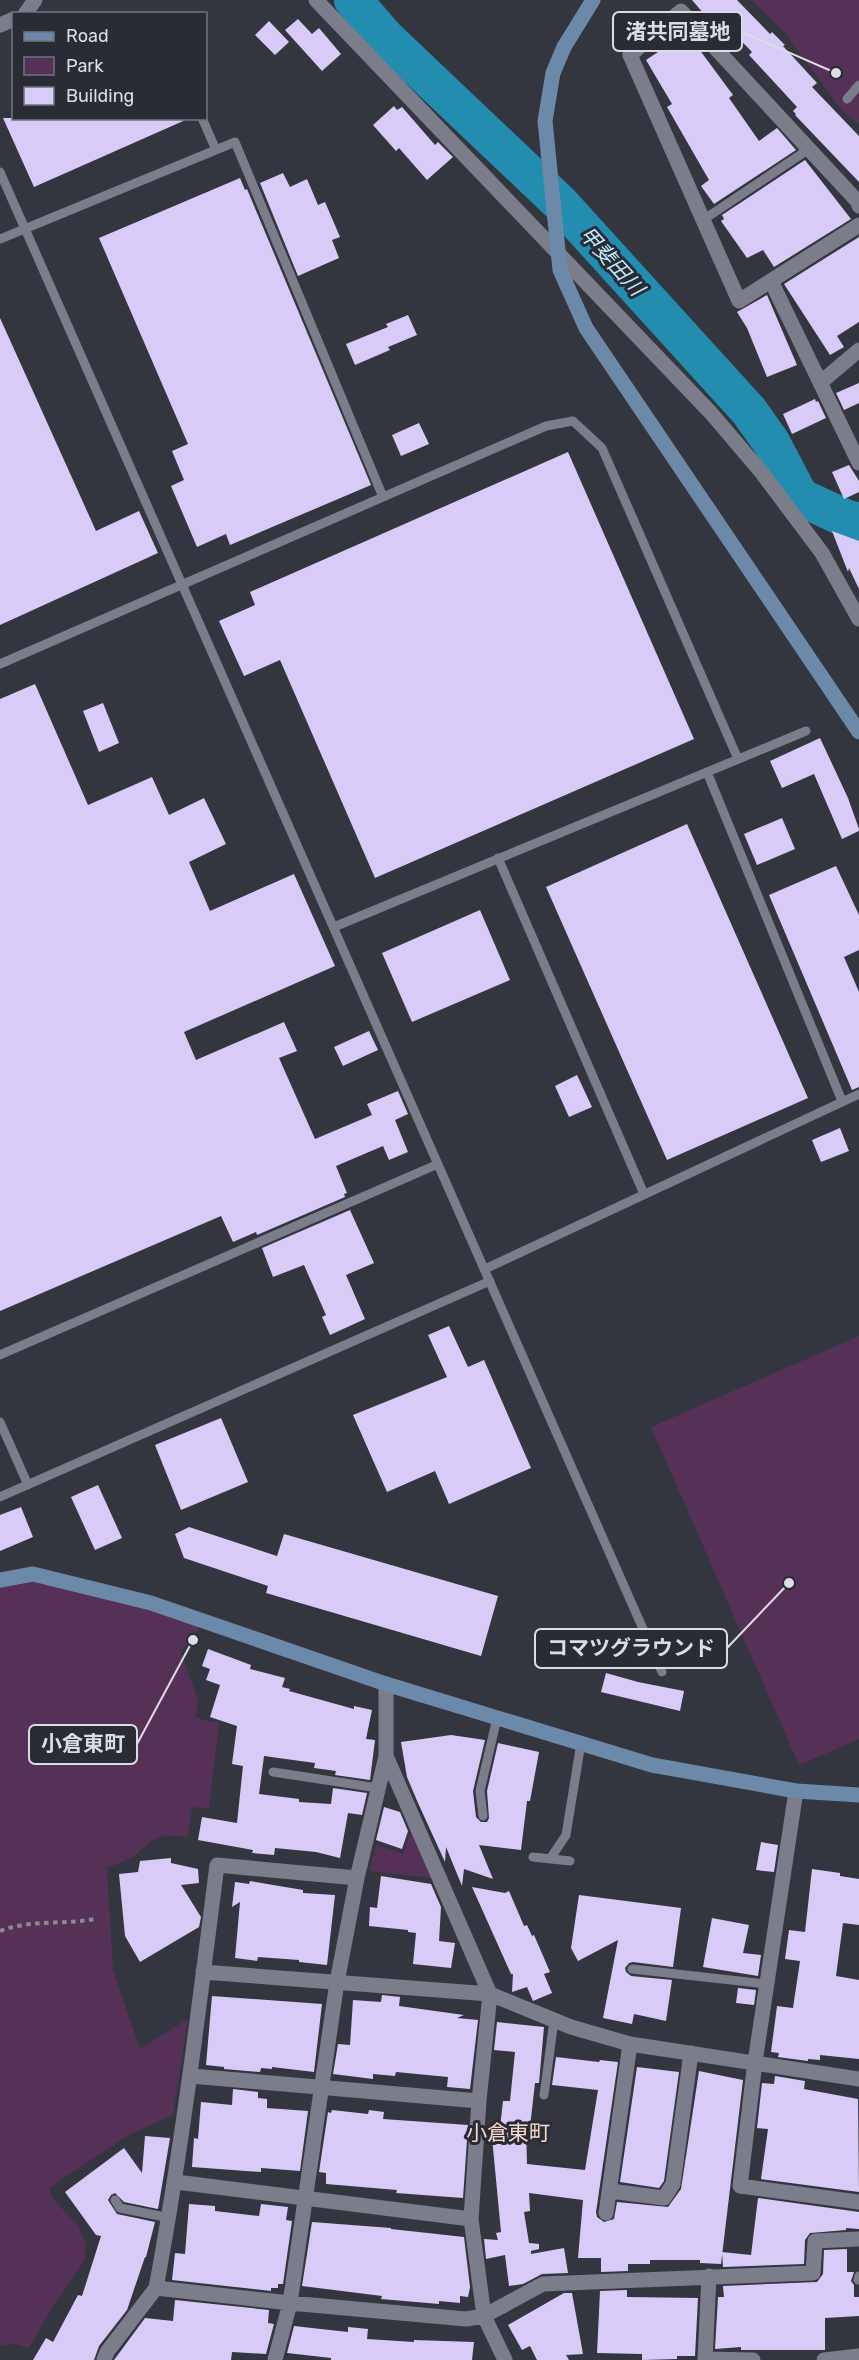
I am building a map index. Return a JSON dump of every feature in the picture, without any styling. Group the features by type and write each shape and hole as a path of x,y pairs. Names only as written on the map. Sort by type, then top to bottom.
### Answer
{"street":[{"path":"316,0 711,413 762,474 822,553 859,619"},
{"path":"593,0 560,55 553,73 545,121 560,270 586,328 859,732"},
{"path":"859,206 681,11 630,55 739,301 859,225"},
{"path":"771,281 859,463"},
{"path":"820,383 859,350"},
{"path":"0,1580 33,1574 151,1603 386,1684 652,1765 796,1791 859,1795"},
{"path":"275,2360 290,2303 337,1982 357,1878 386,1756 386,1684"},
{"path":"386,1756 490,1994 478,2101 471,2219 484,2316 505,2360"},
{"path":"796,1791 755,2062 740,2186 859,2202"},
{"path":"104,2360 107,2352 156,2288 176,2182 217,1865 357,1878"},
{"path":"203,1972 490,1994 555,2020 630,2044 859,2079"},
{"path":"606,2213 630,2044"},
{"path":"610,2192 664,2199 673,2184 691,2053"},
{"path":"191,2076 478,2101"},
{"path":"176,2182 471,2219"},
{"path":"156,2288 466,2319 484,2316 543,2284 813,2273 815,2241 859,2239"},
{"path":"709,2276 705,2360 753,2360"},
{"path":"824,2360 859,2356"}],"lane":[{"path":"847,99 859,85"},
{"path":"203,120 216,150"},
{"path":"0,239 235,142 383,496"},
{"path":"703,220 809,149"},
{"path":"0,172 662,1672"},
{"path":"0,664 546,426 573,421 602,448 738,759"},
{"path":"334,927 806,731"},
{"path":"707,772 842,1101"},
{"path":"498,858 644,1194"},
{"path":"485,1269 859,1094"},
{"path":"0,1355 438,1164"},
{"path":"0,1497 490,1281"},
{"path":"0,1422 28,1485"},
{"path":"483,1816 480,1791 497,1718"},
{"path":"550,1859 566,1835 581,1743"},
{"path":"273,1772 378,1788"},
{"path":"533,1857 570,1861"},
{"path":"632,1969 767,1984"},
{"path":"544,2095 555,2020"},
{"path":"114,2200 120,2208 170,2218"}],"path":[{"path":"0,1931 28,1923 78,1922 94,1919"}],"green space":[{"path":"752,0 859,0 859,124 842,111 786,34"},
{"path":"859,1336 859,1739 799,1765 651,1427"},
{"path":"33,1574 204,1622 181,1652 198,1700 196,1718 219,1723 209,1809 192,1807 188,1837 164,1835 151,1841 132,1858 107,1868 113,1970 140,2049 188,2019 173,2115 129,2135 50,2187 52,2198 77,2224 86,2243 84,2261 53,2306 29,2348 15,2344 0,2345 0,1580"},
{"path":"411,1832 432,1878 369,1871 376,1845 403,1853"}],"building":[{"path":"692,0 737,0 770,34 772,32 785,45 783,46 817,83 812,87 859,136 859,182 795,115 793,111 797,107 749,55 752,52 724,23 714,32 700,18 705,15"},
{"path":"298,19 312,34 319,28 341,54 322,71 285,30"},
{"path":"269,21 289,42 275,55 255,35"},
{"path":"684,29 698,43 696,45 733,95 729,98 759,141 777,128 796,150 714,204 701,186 709,180 667,107 672,104 646,60 670,44 667,41"},
{"path":"394,106 397,110 402,107 435,145 438,142 453,157 427,180 399,148 396,151 373,125"},
{"path":"3,118 12,118 12,120 185,120 34,187"},
{"path":"805,160 851,219 774,267 763,250 747,258 721,221 724,219 722,215"},
{"path":"283,173 290,187 307,179 318,205 325,202 340,237 332,240 339,258 298,276 260,183"},
{"path":"240,178 245,190 247,189 371,485 230,545 226,534 197,547 171,486 184,480 172,451 188,444 99,238"},
{"path":"859,237 859,322 837,336 844,347 830,355 784,284"},
{"path":"767,295 797,365 767,377 747,328 737,312"},
{"path":"408,315 417,335 388,347 390,350 355,365 346,344 388,327 386,324"},
{"path":"0,318 96,531 139,511 158,553 0,625"},
{"path":"859,383 859,403 844,410 836,393"},
{"path":"815,399 826,418 792,434 783,414"},
{"path":"419,423 429,444 401,456 392,435"},
{"path":"568,452 694,739 375,878 280,660 244,676 219,621 255,605 250,592"},
{"path":"849,465 859,481 859,492 844,499 832,472"},
{"path":"832,531 859,541 859,589 849,568 848,572"},
{"path":"35,684 88,805 152,777 169,815 204,798 226,844 189,862 210,911 294,874 335,966 184,1032 196,1060 284,1022 297,1051 279,1058 315,1139 372,1115 367,1104 398,1091 408,1114 395,1120 408,1152 389,1160 383,1146 336,1166 347,1193 344,1194 345,1197 257,1235 256,1232 233,1242 221,1216 0,1311 0,699"},
{"path":"103,703 119,743 99,752 83,711"},
{"path":"820,738 848,798 859,829 842,839 814,774 782,788 770,761"},
{"path":"782,818 795,849 757,865 744,834"},
{"path":"687,824 808,1098 667,1160 546,887"},
{"path":"836,866 859,915 859,950 844,957 859,992 859,1087 852,1090 769,895"},
{"path":"480,910 510,980 412,1022 382,953"},
{"path":"369,1031 378,1050 343,1066 334,1047"},
{"path":"577,1075 592,1107 569,1117 555,1086"},
{"path":"840,1128 849,1151 821,1162 812,1140"},
{"path":"350,1210 374,1263 346,1275 365,1319 330,1335 322,1317 326,1315 304,1265 273,1277 262,1248"},
{"path":"449,1326 468,1367 484,1360 531,1468 449,1504 435,1471 387,1492 353,1415 447,1377 428,1335"},
{"path":"221,1418 248,1482 181,1510 155,1445"},
{"path":"98,1485 122,1538 95,1550 71,1497"},
{"path":"21,1507 33,1537 0,1551 0,1515"},
{"path":"189,1527 277,1556 284,1534 498,1596 481,1656 266,1593 268,1586 184,1558 175,1534"},
{"path":"208,1649 251,1665 250,1669 285,1678 282,1687 290,1689 289,1691 354,1709 354,1706 372,1710 366,1739 375,1740 370,1780 335,1775 336,1771 314,1768 315,1763 264,1756 259,1794 299,1799 299,1802 331,1804 333,1788 367,1793 362,1815 348,1813 340,1858 316,1852 275,1848 274,1855 252,1853 253,1850 198,1840 202,1817 237,1823 243,1766 232,1764 237,1726 210,1717 220,1685 206,1680 210,1669 202,1666"},
{"path":"606,1673 684,1691 680,1711 601,1692"},
{"path":"451,1735 485,1740 473,1791 476,1817 481,1822 487,1822 489,1818 487,1791 498,1743 539,1752 530,1801 527,1801 521,1850 479,1845 493,1879 464,1869 462,1886 446,1847 445,1862 418,1803 407,1777 401,1742"},
{"path":"384,1807 400,1812 408,1831 402,1849 376,1840"},
{"path":"761,1842 778,1845 774,1872 756,1870"},
{"path":"171,1858 171,1863 198,1869 199,1883 181,1885 201,1917 199,1927 140,1962 125,1936 119,1874 138,1872 140,1861"},
{"path":"812,1869 840,1873 840,1876 859,1879 859,1925 843,1923 836,1976 859,1980 859,2059 820,2055 820,2060 808,2059 808,2061 778,2057 779,2053 771,2052 777,2006 793,2008 800,1961 785,1959 789,1930 805,1932"},
{"path":"381,1876 431,1884 441,1907 439,1941 455,1943 451,1968 413,1964 416,1933 369,1926 370,1907 377,1908"},
{"path":"250,1881 303,1890 303,1893 335,1895 327,1965 299,1962 299,1960 258,1957 257,1961 235,1958 240,1902 232,1907 235,1882 249,1884"},
{"path":"472,1887 505,1893 509,1891 524,1926 527,1925 532,1936 534,1935 550,1972 544,1974 552,1993 533,2001 527,1987 512,1992 513,1974 511,1974"},
{"path":"579,1895 681,1908 673,1967 633,1962 625,1968 631,1976 672,1980 666,2021 634,2014 632,2024 603,2018 618,1940 578,1961 571,1948"},
{"path":"712,1918 749,1925 743,1953 761,1955 758,1976 703,1967"},
{"path":"738,1988 756,1990 754,2005 736,2003"},
{"path":"382,1995 400,1997 399,2006 464,2015 457,2018 478,2020 470,2089 447,2087 448,2077 396,2072 395,2076 373,2074 373,2079 333,2074 338,2044 350,2045 353,2000 381,2002"},
{"path":"212,1996 322,2004 314,2072 272,2067 272,2069 261,2068 260,2072 206,2065"},
{"path":"497,2022 544,2027 539,2083 535,2083 530,2127 526,2127 527,2164 585,2170 598,2090 552,2085 556,2057 618,2062 596,2212 597,2217 604,2222 614,2219 617,2202 668,2207 681,2189 699,2071 743,2080 721,2264 700,2263 700,2260 650,2260 650,2264 628,2264 628,2271 601,2272 601,2258 578,2258 583,2200 529,2193 530,2211 524,2212 529,2243 539,2244 539,2249 531,2251 531,2254 564,2248 568,2273 542,2274 523,2284 509,2286 505,2255 486,2259 484,2239 498,2240 496,2233 501,2232 491,2127 500,2127 503,2101 510,2101 515,2052 494,2050"},
{"path":"637,2067 679,2072 664,2181 659,2188 620,2182"},
{"path":"775,2076 805,2081 804,2089 858,2099 859,2192 761,2179 768,2129 757,2128 762,2083 774,2084"},
{"path":"233,2089 258,2092 258,2098 267,2099 267,2108 308,2111 300,2171 261,2168 261,2172 192,2167 194,2138 198,2139 201,2102 232,2105"},
{"path":"332,2110 368,2114 369,2110 384,2112 383,2119 468,2125 463,2198 396,2193 397,2190 326,2184 326,2173 319,2172 328,2112 331,2113"},
{"path":"145,2136 170,2138 158,2209 124,2202 115,2193 108,2200 117,2214 155,2222 146,2257 127,2310 99,2346 94,2360 33,2360 46,2338 53,2342 78,2295 82,2296 101,2236 96,2235 65,2192 124,2148 142,2173"},
{"path":"758,2198 859,2212 859,2229 846,2228 846,2230 810,2233 805,2240 804,2264 723,2267 722,2252 751,2255"},
{"path":"189,2204 215,2206 215,2211 259,2216 261,2204 288,2207 286,2220 292,2221 283,2284 278,2284 278,2288 271,2288 271,2291 172,2280 175,2253 185,2254"},
{"path":"312,2222 464,2237 470,2287 468,2297 460,2296 460,2303 439,2301 439,2304 381,2299 382,2296 302,2286"},
{"path":"847,2249 847,2272 854,2272 851,2281 854,2285 854,2297 859,2297 859,2316 825,2318 825,2350 741,2350 741,2347 715,2349 718,2297 724,2297 723,2286 817,2282 823,2274 824,2250"},
{"path":"627,2290 627,2297 698,2298 695,2356 642,2360 642,2354 597,2353 600,2291"},
{"path":"564,2293 572,2293 583,2354 566,2355 569,2360 537,2360 530,2346 522,2350 508,2325"},
{"path":"175,2300 269,2310 268,2323 274,2324 266,2354 232,2352 231,2360 114,2360 145,2318 173,2321"},
{"path":"294,2326 348,2332 348,2327 368,2329 367,2339 474,2342 472,2360 331,2360 331,2358 287,2353"}],"waterway":[{"name":"甲斐田川","path":"353,0 385,37 560,203 749,411 771,442 800,497 859,522"}],"place":[{"name":"渚共同墓地","path":"836,73"},
{"name":"コマツグラウンド","path":"789,1583"},
{"name":"小倉東町","path":"193,1640"}],"district":[{"name":"小倉東町","path":"508,2132"}]}
